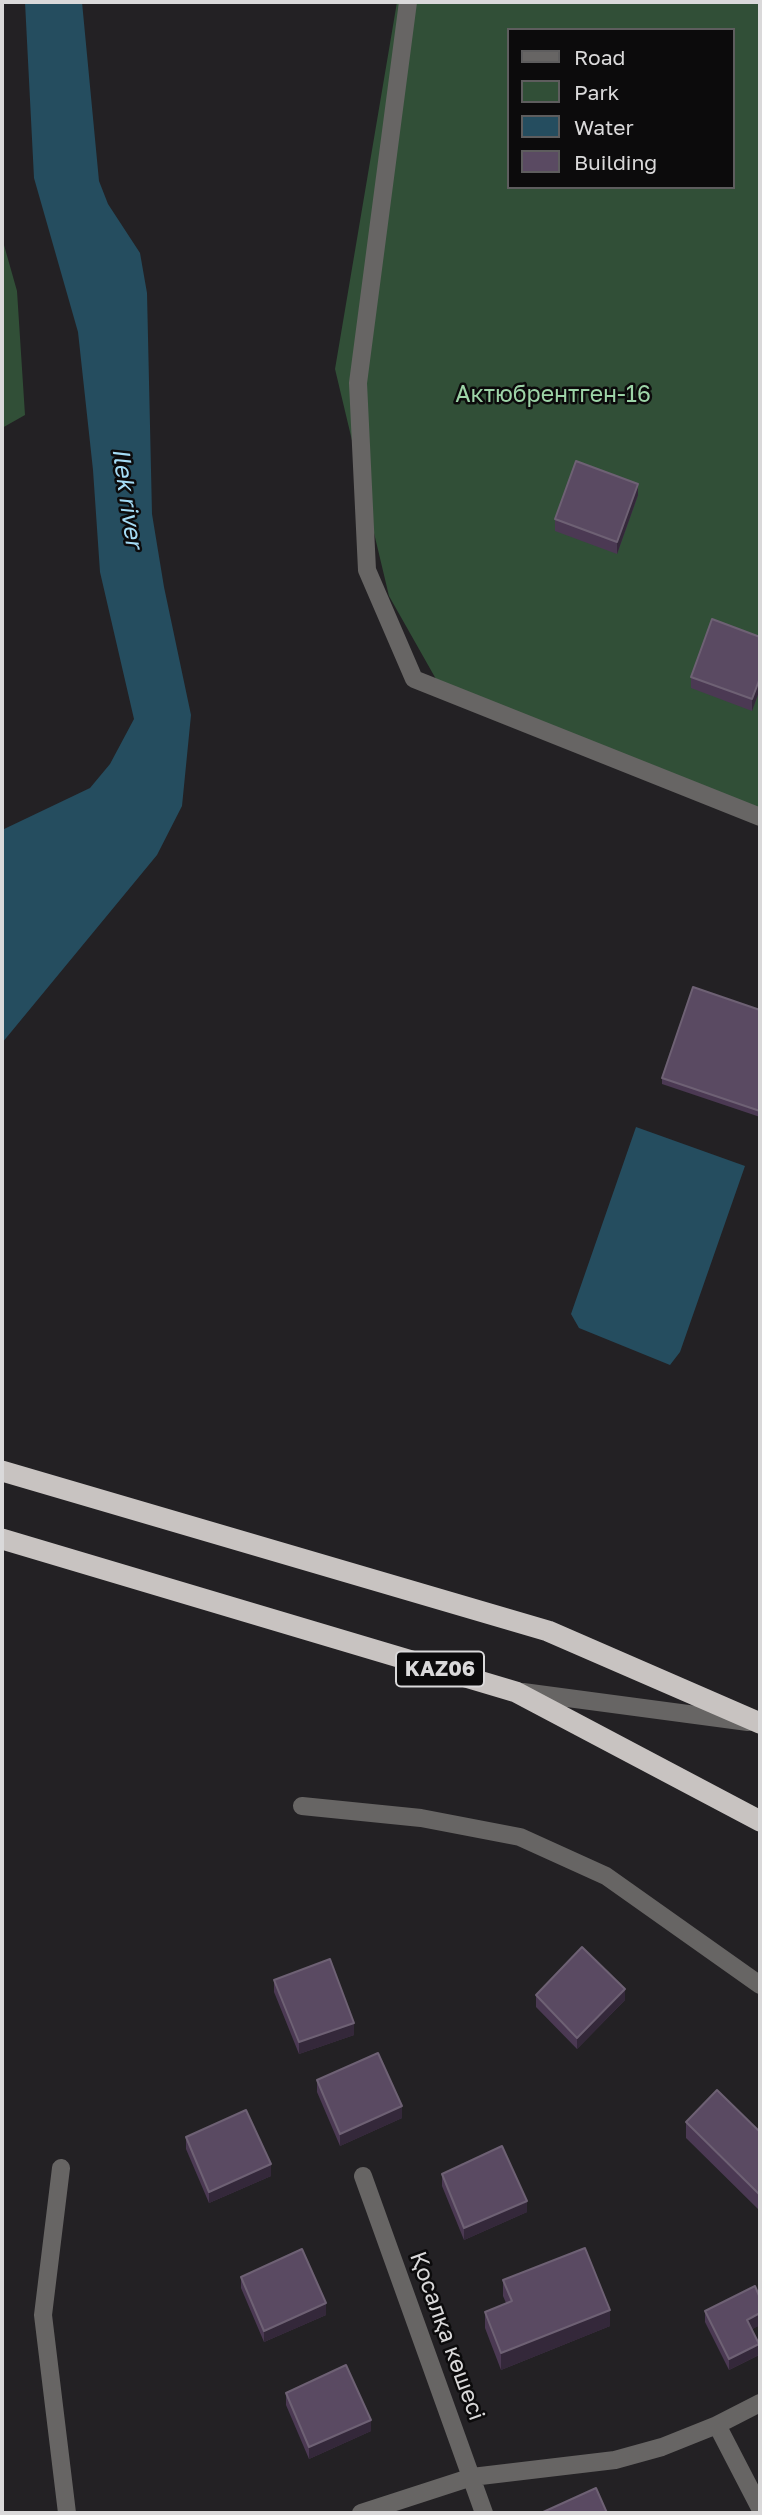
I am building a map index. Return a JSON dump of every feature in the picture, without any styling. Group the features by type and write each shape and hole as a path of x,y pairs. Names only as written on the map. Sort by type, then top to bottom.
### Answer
{"highway":[{"path":"2,1471 548,1631 760,1724"},
{"name":"KАZ06","path":"2,1539 516,1692 760,1821"}],"street":[{"path":"408,2 358,383 367,570 372,582 414,679 760,817"},
{"path":"516,1692 760,1724"},
{"path":"302,1806 421,1818 520,1837 606,1876 760,1985"},
{"path":"61,2168 43,2315 67,2513"},
{"name":"Қосалқа көшесі","path":"363,2176 484,2513"},
{"path":"361,2513 472,2477 615,2460 662,2447 717,2425 760,2403"},
{"path":"717,2425 760,2508"}],"green space":[{"name":"Актюбрентген-16","path":"397,2 760,2 760,821 445,695 389,596 335,369"},
{"path":"2,238 17,291 25,415 2,428"}],"water":[{"name":"Ilek river","path":"25,2 82,2 99,181 108,204 140,253 147,293 152,514 164,587 191,715 182,806 157,855 2,1043 2,830 90,788 110,764 134,719 100,572 93,470 78,332 34,178"},
{"path":"636,1127 745,1166 680,1352 670,1365 579,1328 571,1314"}],"building":[{"path":"576,461 638,484 617,542 555,519"},
{"path":"712,619 760,637 760,678 752,699 691,677"},
{"path":"693,987 760,1010 760,1111 662,1078"},
{"path":"582,1947 625,1989 577,2038 536,1995"},
{"path":"330,1959 354,2023 299,2042 274,1980"},
{"path":"378,2053 402,2106 340,2134 317,2080"},
{"path":"717,2090 760,2132 760,2195 686,2122"},
{"path":"246,2110 271,2164 209,2192 186,2137"},
{"path":"502,2146 527,2201 464,2228 442,2174"},
{"path":"585,2248 610,2310 501,2353 485,2312 512,2301 503,2280"},
{"path":"302,2249 326,2303 264,2331 241,2277"},
{"path":"755,2286 760,2298 760,2313 747,2320 759,2344 729,2359 705,2311"},
{"path":"346,2365 371,2420 309,2447 286,2393"},
{"path":"596,2488 607,2513 541,2513"}]}
